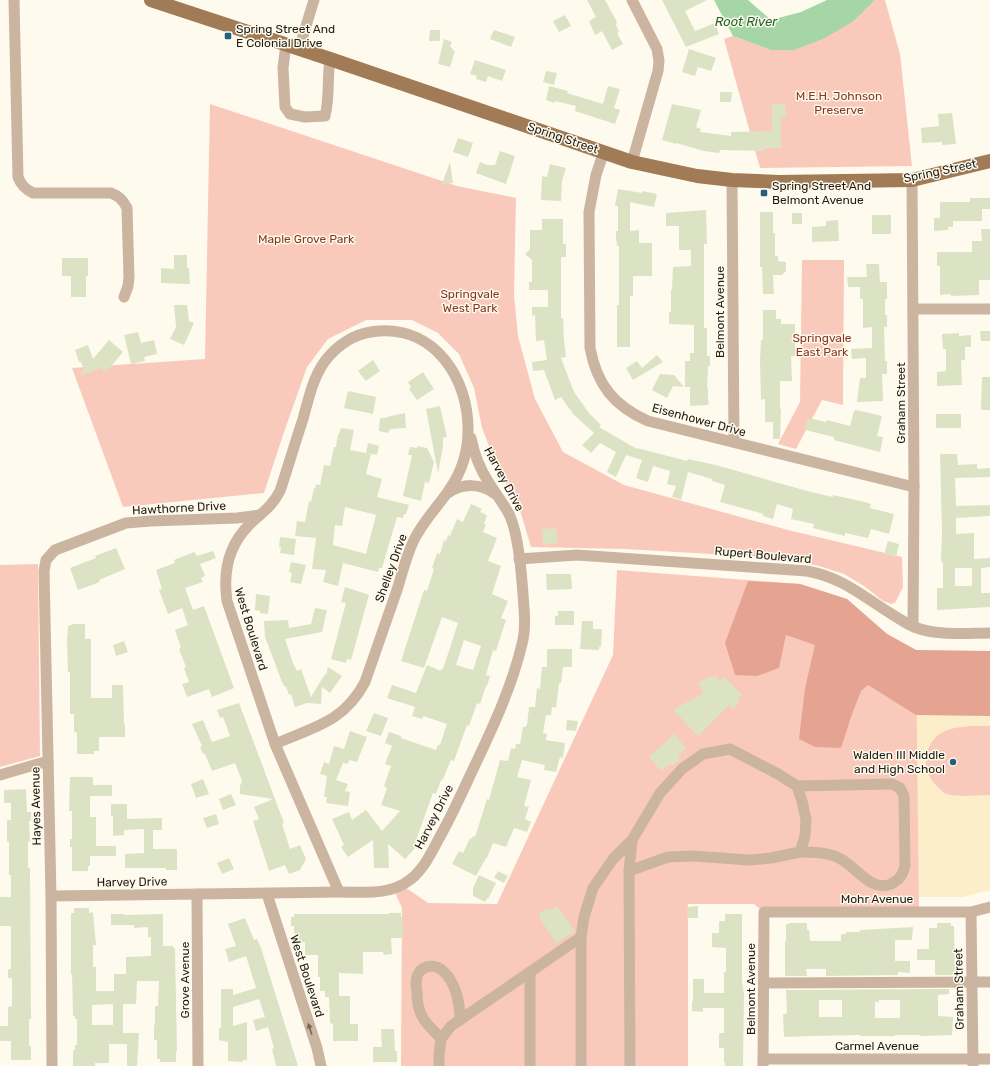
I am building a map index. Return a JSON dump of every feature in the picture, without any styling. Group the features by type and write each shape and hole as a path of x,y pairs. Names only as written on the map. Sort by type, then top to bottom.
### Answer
{"main road":[{"name":"Spring Street","path":"151,0 330,59 632,162 697,176 732,180 779,182 912,180 990,161"}],"street":[{"path":"14,0 18,177 26,190 33,192 111,193 118,196 123,201 126,208 128,277 128,286 124,298"},
{"path":"314,0 283,68 284,107 290,114 325,116 328,105 330,59"},
{"path":"632,0 655,45 659,61 658,71 632,162"},
{"name":"Eisenhower Drive","path":"604,152 591,197 589,228 590,348 598,377 606,390 616,401 634,415 648,421 914,487"},
{"name":"Belmont Avenue","path":"732,180 734,442"},
{"name":"Graham Street","path":"912,180 914,487 913,626"},
{"path":"913,309 990,309"},
{"name":"West Boulevard","path":"339,892 275,744 227,601 225,574 233,547 240,535 274,503 280,491 312,387 318,373 329,356 338,347 349,340 361,334 374,331 387,330 400,332 413,336 432,346"},
{"name":"Shelley Drive","path":"275,744 329,721 350,705 359,694 365,682 412,544 424,522 454,484 462,467 467,449 468,422 465,403 459,382 451,367 432,346"},
{"name":"Harvey Drive","path":"51,896 339,892 377,893 402,885 418,872 451,815 497,716 509,687 522,644 525,615 519,559 513,524 500,499 488,482 477,459 471,441 468,422"},
{"path":"444,498 457,488 469,486 485,488 500,499"},
{"name":"Hawthorne Drive","path":"55,550 126,523 139,521 237,518 260,515"},
{"name":"Hayes Avenue","path":"52,1066 51,896 44,571 46,560 55,550"},
{"name":"Rupert Boulevard","path":"519,559 577,555 807,571 828,576 846,584 913,626 932,632 990,633"},
{"path":"580,1066 581,937 584,917 593,888 613,859 632,840 660,793 682,769 704,754 730,749 778,774 797,786 892,784 900,788 904,796 905,865 903,876 897,881 884,886 875,885 838,857 826,853 800,852 771,858 750,860 692,856 668,857 629,871"},
{"path":"0,775 48,761"},
{"path":"797,786 806,820 805,836 800,852"},
{"path":"630,1066 629,871 632,840"},
{"name":"Grove Avenue","path":"197,894 198,1066"},
{"name":"West Boulevard","path":"267,894 321,1066"},
{"name":"Mohr Avenue","path":"764,912 971,912 990,907"},
{"name":"Belmont Avenue","path":"763,1062 764,912"},
{"name":"Graham Street","path":"971,912 973,1062"},
{"path":"439,1066 441,1039 451,1026 581,937"},
{"path":"441,1039 421,1015 417,998 416,983 418,974 426,967 433,966 443,970 452,982 460,1008 460,1020"},
{"path":"530,973 530,1066"},
{"path":"764,983 990,982"},
{"name":"Carmel Avenue","path":"763,1062 973,1062 990,1059"}],"shaded area":[{"path":"748,581 800,584 847,599 887,634 916,650 990,651 990,716 916,715 868,685 861,691 841,748 815,747 799,739 805,688 815,645 786,635 779,668 757,676 735,675 725,643"},
{"name":"Walden III Middle and High School","path":"916,650 990,651 990,891 963,897 918,897"}],"green space":[{"name":"M.E.H. Johnson Preserve","path":"875,0 885,0 900,54 912,166 760,168 724,39 733,36 771,50 854,21"},
{"name":"Maple Grove Park","path":"210,104 457,186 516,198 514,295 518,336 535,399 563,452 624,485 788,530 902,557 903,587 895,603 891,604 883,601 864,586 844,574 819,566 781,558 624,549 531,547 519,507 498,469 482,428 474,388 459,354 438,333 412,320 366,320 328,339 307,367 264,493 123,507 72,368 205,359"},
{"name":"Springvale East Park","path":"802,260 844,260 843,405 822,400 796,449 778,444 800,402"},
{"path":"38,564 40,756 0,767 0,565"},
{"path":"617,570 800,584 847,599 887,634 916,650 919,912 764,912 754,904 688,904 688,1066 401,1066 402,908 393,888 402,885 428,903 497,904 613,655"},
{"path":"973,726 990,726 990,795 948,795 944,793 932,780 928,773 926,758 928,750 936,737 946,730"}],"water":[{"name":"Root River","path":"714,0 748,0 771,20 801,12 827,0 875,0 854,21 823,39 794,50 771,50 733,36"}],"building":[{"path":"587,0 605,0 617,22 616,25 619,32 617,33 623,44 612,50 602,31 595,35 589,21 596,17"},
{"path":"662,0 707,0 685,11 695,31 715,23 719,34 686,47"},
{"path":"565,15 571,26 559,32 553,21"},
{"path":"430,30 440,30 440,41 429,41"},
{"path":"494,30 515,37 511,47 490,39"},
{"path":"444,39 452,42 450,47 455,51 450,67 438,64"},
{"path":"689,49 716,58 711,71 698,67 695,76 682,72"},
{"path":"475,60 506,70 502,81 488,76 486,82 476,79 477,76 470,74"},
{"path":"546,71 557,73 554,85 543,82"},
{"path":"549,86 568,91 567,93 603,104 608,86 620,89 614,108 620,110 615,124 575,111 576,106 546,100"},
{"path":"720,92 732,92 731,102 720,102"},
{"path":"672,104 701,110 696,127 701,129 700,132 731,136 731,132 772,131 772,104 785,104 786,117 781,117 781,148 765,148 765,151 720,150 719,153 704,151 662,140"},
{"path":"952,113 956,144 942,145 942,142 922,143 921,128 939,126 938,114"},
{"path":"458,138 473,143 468,157 453,152"},
{"path":"500,151 515,156 506,184 476,173 480,162 487,165 495,165"},
{"path":"450,162 453,183 442,184"},
{"path":"550,164 566,168 562,181 561,201 541,200 542,176 547,177"},
{"path":"618,189 657,194 654,207 630,202 630,231 639,230 639,243 652,243 652,276 633,276 633,296 630,296 630,347 617,347 619,246 617,246 616,237 616,231 618,231 618,206 615,206"},
{"path":"970,198 990,198 990,209 982,209 982,221 953,221 953,227 948,227 948,230 934,231 934,218 940,218 940,202 970,202"},
{"path":"706,210 707,244 704,244 704,328 707,328 707,356 710,356 707,387 709,401 708,405 690,406 690,387 685,387 685,361 690,361 690,353 694,353 694,325 669,324 669,312 671,312 673,267 691,266 691,250 679,250 679,226 666,226 666,213"},
{"path":"760,212 773,212 775,256 778,256 778,261 786,262 786,271 782,275 773,275 774,294 763,294 762,267 760,267"},
{"path":"792,213 802,213 802,224 792,224"},
{"path":"872,215 891,215 891,234 872,234"},
{"path":"542,219 563,219 563,244 566,244 566,257 561,257 561,318 563,318 566,357 561,358 574,392 589,413 601,425 599,427 637,449 687,461 688,459 716,465 807,491 833,497 833,495 871,504 870,508 894,514 889,534 871,529 868,538 845,533 845,536 813,528 814,524 791,519 793,509 777,504 773,519 763,516 764,514 720,502 725,485 712,481 712,479 688,472 681,500 672,497 676,486 667,484 670,471 653,466 648,482 636,478 642,460 626,455 616,477 607,472 616,452 600,443 591,453 582,445 594,433 574,415 561,397 555,400 544,370 533,371 532,362 547,360 544,340 536,341 535,315 532,316 532,307 548,307 548,290 529,290 529,282 532,282 532,260 525,254 530,249 530,230 542,230"},
{"path":"838,220 839,241 812,242 812,227 826,226 826,221"},
{"path":"981,229 990,229 990,280 979,280 979,295 940,295 940,266 937,266 937,252 972,252 972,241 982,241"},
{"path":"174,255 187,255 187,268 189,268 190,284 161,283 161,268 174,269"},
{"path":"62,258 88,258 86,297 71,297 71,276 62,276"},
{"path":"866,264 879,264 880,282 887,282 885,315 887,315 887,327 884,327 887,374 882,374 883,401 857,402 860,378 866,378 866,358 852,359 851,349 872,348 872,327 863,328 863,299 860,299 860,287 848,287 847,277 867,277"},
{"path":"174,305 187,305 189,321 194,323 184,345 170,339 176,327"},
{"path":"763,310 776,310 776,319 781,319 781,324 795,324 795,347 798,347 798,356 791,356 792,381 780,381 780,439 773,439 773,422 765,422 765,399 761,400 760,360 761,340 763,340"},
{"path":"980,331 990,331 990,341 981,341"},
{"path":"138,332 141,343 154,340 157,354 144,357 145,361 131,364 124,335"},
{"path":"959,333 959,336 971,335 971,347 965,347 965,360 961,360 962,385 937,386 937,372 946,371 946,349 943,349 942,334"},
{"path":"109,340 123,352 106,372 101,368 79,376 84,370 81,362 79,362 75,350 88,345 93,359"},
{"path":"657,355 663,362 633,380 626,368 637,361 642,368"},
{"path":"373,360 380,371 366,381 358,371"},
{"path":"423,372 434,389 417,400 409,389 411,387 408,382"},
{"path":"660,374 674,375 684,387 673,386 667,398 652,390"},
{"path":"982,377 990,377 990,410 982,410 981,408"},
{"path":"348,391 376,397 373,414 344,408"},
{"path":"440,406 447,437 443,438 443,447 438,473 426,409"},
{"path":"856,410 882,416 877,436 883,437 880,452 834,440 834,437 805,430 808,418 826,422 827,420 850,426 854,411"},
{"path":"405,413 406,428 390,429 388,433 379,431 380,418"},
{"path":"936,414 961,414 961,428 936,428"},
{"path":"341,428 354,430 350,450 371,454 366,474 382,479 377,497 409,505 403,518 397,517 382,568 379,568 378,572 343,563 338,586 323,582 326,570 312,569 316,538 295,536 297,521 305,522 309,501 311,502 316,484 320,485 324,465 330,466 334,447 336,447","holes":["345,507 376,515 366,554 333,545 335,525 342,526"]},
{"path":"368,443 379,446 377,455 366,453"},
{"path":"417,446 427,448 434,462 429,483 425,482 421,501 403,496 412,455 408,455 410,447 417,448"},
{"path":"940,454 957,454 958,465 977,464 977,469 990,468 990,477 955,478 956,506 990,505 990,516 956,518 956,534 974,533 974,559 990,558 990,567 981,568 981,593 990,593 990,607 937,610 937,588 943,588 943,565 941,561 942,532","holes":["955,568 972,568 972,586 955,586"]},
{"path":"471,504 482,509 480,512 487,515 484,524 486,525 483,532 497,538 488,561 501,566 492,594 508,601 501,618 506,620 496,651 493,650 486,675 490,676 480,704 477,703 454,761 451,760 436,794 433,793 414,846 416,847 405,859 388,844 389,868 374,868 373,840 348,857 341,847 344,845 332,819 349,812 352,820 366,810 382,831 400,811 381,805 387,788 384,786 391,766 385,764 392,746 385,743 389,732 401,736 401,738 436,750 438,745 440,745 447,724 423,716 422,719 412,716 415,707 387,698 392,685 416,693 427,665 441,671 441,669 443,669 458,623 442,617 424,668 401,661 424,590 427,591 437,553 440,554 444,540 446,541 448,535 450,536 457,519 463,522","holes":["464,640 481,646 473,670 456,665"]},
{"path":"556,528 558,543 543,545 542,529"},
{"path":"280,537 296,539 294,555 280,553"},
{"path":"888,541 899,544 896,557 884,554"},
{"path":"116,548 125,569 99,580 100,582 78,590 70,568"},
{"path":"213,551 216,558 200,564 205,576 201,578 203,582 185,588 193,610 204,606 234,688 212,697 209,689 187,697 182,684 189,682 175,630 188,625 182,608 168,614 159,590 162,589 156,570 175,563 174,560 194,552 197,556"},
{"path":"291,562 306,565 301,584 290,582 292,573 289,572"},
{"path":"546,574 571,574 572,589 547,590"},
{"path":"345,587 369,595 351,660 347,659 346,663 331,659 346,603 341,602"},
{"path":"256,594 270,596 268,614 260,613 260,611 255,610"},
{"path":"315,608 327,610 322,632 285,639 293,663 297,671 301,669 311,697 325,674 326,675 328,667 342,676 330,693 322,687 321,704 307,703 295,707 291,694 289,695 286,686 285,687 282,682 265,637 264,621 288,620 289,628 311,624"},
{"path":"558,611 574,611 574,625 555,625 555,616 558,616"},
{"path":"582,621 593,621 593,629 602,629 601,647 599,647 599,650 580,649"},
{"path":"73,624 85,624 85,639 91,639 91,698 112,698 112,685 123,685 125,737 99,737 99,751 94,751 94,754 77,754 77,734 74,732 74,714 70,714 70,672 68,672 67,641 68,626"},
{"path":"124,641 128,652 116,656 113,645"},
{"path":"547,649 572,649 572,667 563,667 561,683 559,683 556,708 552,707 551,715 546,715 543,733 547,734 546,740 565,743 563,758 560,757 556,772 544,770 545,765 522,760 517,777 531,780 524,806 529,807 525,819 531,822 527,832 514,828 506,847 493,843 487,858 476,876 452,864 459,851 463,853 470,838 472,839 473,836 475,837 487,799 489,800 500,760 508,761 511,748 515,749 516,744 520,744 523,727 527,725 529,707 535,707 537,688 540,689 542,667 547,667"},
{"path":"715,675 720,681 724,677 742,695 737,700 740,702 733,709 729,705 698,736 673,710 703,693 698,682"},
{"path":"239,703 284,823 282,824 290,849 300,845 306,859 300,870 289,874 285,865 269,871 253,821 259,819 254,807 273,799 240,794 240,786 242,781 235,763 212,771 205,754 203,754 200,747 202,746 192,724 203,720 212,742 230,736 223,717 220,718 217,710"},
{"path":"374,713 388,718 381,736 366,731"},
{"path":"567,720 578,721 576,731 566,730"},
{"path":"350,731 367,737 357,762 349,760 348,764 343,763 336,780 348,784 345,791 350,792 348,806 326,803 327,797 324,797 327,776 320,774 324,762 329,764 334,746 344,749"},
{"path":"674,734 686,748 679,755 679,761 674,765 668,765 661,771 649,757"},
{"path":"70,777 93,777 93,785 112,785 112,796 90,796 90,817 96,817 96,846 116,846 116,856 90,856 90,866 88,866 88,871 72,871 72,847 70,847 70,839 72,839 72,811 69,811"},
{"path":"203,779 209,794 196,798 191,784"},
{"path":"26,789 27,812 31,812 31,821 29,821 30,841 28,842 28,868 30,868 31,1019 29,1019 29,1046 31,1046 31,1060 11,1060 11,1041 0,1041 0,1026 8,1026 8,1007 12,1006 12,978 8,978 8,969 11,969 11,926 0,926 0,897 11,897 7,820 11,820 11,803 4,803 4,790"},
{"path":"231,794 236,805 223,810 219,799"},
{"path":"111,804 127,804 127,819 162,818 162,830 153,830 153,849 177,849 177,870 166,870 166,868 125,868 125,854 144,853 144,829 124,830 124,835 113,836 113,816 111,816"},
{"path":"216,814 219,824 207,828 203,818"},
{"path":"229,858 234,869 222,874 217,863"},
{"path":"498,871 508,876 504,883 494,878"},
{"path":"479,875 496,883 485,902 473,896 473,888"},
{"path":"557,906 575,931 556,943 539,917 541,916 539,913 548,908 551,910"},
{"path":"698,906 698,918 687,918 687,907"},
{"path":"74,908 89,908 89,913 93,912 96,945 93,945 93,967 96,967 96,991 114,991 114,974 126,974 126,957 151,956 151,937 148,937 148,927 134,928 134,925 111,925 111,914 163,914 163,946 173,946 173,948 175,948 176,1062 160,1062 160,1059 157,1059 157,1040 154,1040 154,1025 155,1006 158,1006 159,981 137,981 136,1004 123,1004 123,1033 139,1033 137,1066 127,1066 127,1044 109,1044 109,1063 95,1063 95,1066 73,1066 73,1050 75,1050 75,1045 77,1045 77,1019 73,1016 71,974 71,913 74,913","holes":["113,1004 113,1025 92,1025 92,1005"]},
{"path":"401,913 401,917 403,917 403,938 391,938 392,954 384,955 383,952 363,952 363,974 339,973 339,996 350,996 350,1024 358,1024 358,1041 333,1041 333,1024 330,1023 329,997 325,997 325,991 320,991 320,977 318,977 318,955 305,955 305,942 297,943 297,937 295,937 294,933 294,926 291,926 291,917 294,917 294,914"},
{"path":"725,914 742,914 742,981 744,994 743,1066 725,1066 724,1048 719,1048 719,1033 724,1033 724,1008 703,1008 703,1012 692,1011 693,979 704,979 704,993 724,993 726,948 712,947 712,933 719,933 719,921 725,921"},
{"path":"245,918 254,940 257,939 261,948 298,1066 276,1066 272,1049 274,1048 268,1027 256,1031 253,1020 265,1017 259,999 233,1007 233,1026 247,1022 247,1060 243,1060 243,1062 228,1061 228,1042 219,1040 219,1028 221,1028 221,989 233,989 233,995 256,988 246,956 229,962 225,949 236,946 228,924"},
{"path":"807,923 810,941 841,941 841,934 846,934 846,932 913,927 912,940 895,940 895,961 910,961 910,973 898,972 898,975 826,976 826,969 806,969 807,976 786,976 785,941 786,924"},
{"path":"937,923 951,923 951,926 954,926 955,975 935,975 935,960 917,960 917,949 929,949 929,928 937,928"},
{"path":"949,989 949,994 938,995 938,1016 953,1017 952,1035 784,1037 783,1014 786,1014 787,1012 786,990","holes":["819,1000 842,1000 842,1017 819,1017","879,1000 900,1000 900,1018 875,1018 875,1002 879,1002"]},
{"path":"381,1029 394,1029 397,1062 373,1062 373,1047 382,1047"}],"place":[{"name":"Spring Street And E Colonial Drive","path":"228,36"},
{"name":"Spring Street And Belmont Avenue","path":"764,193"},
{"name":"Walden III Middle and High School","path":"953,762"}],"park label":[{"name":"Springvale West Park","path":"470,301"}]}
